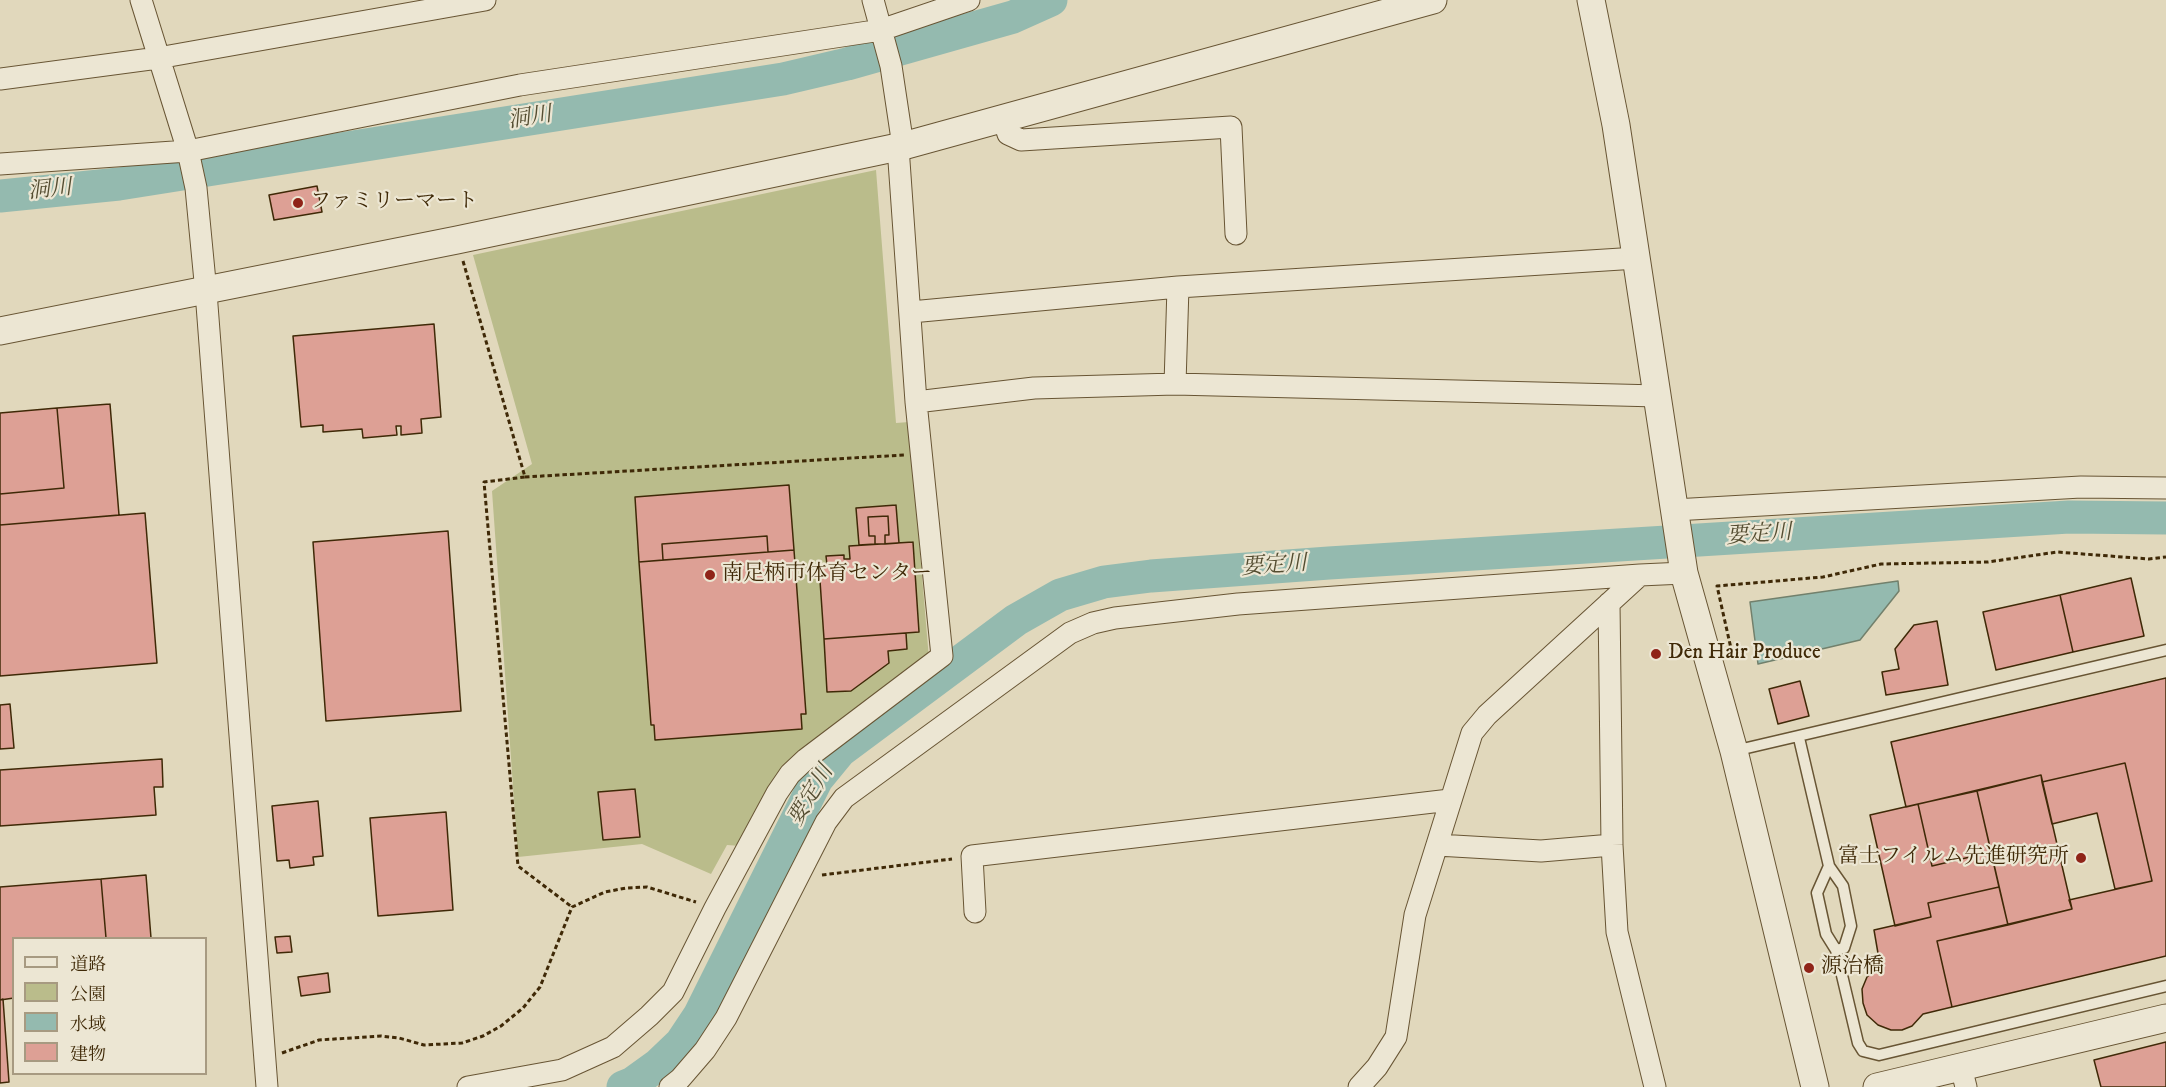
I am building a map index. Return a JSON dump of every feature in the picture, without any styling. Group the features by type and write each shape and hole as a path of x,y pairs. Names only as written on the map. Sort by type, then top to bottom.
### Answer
{"street":[{"path":"141,0 189,154 196,188 267,1081"},
{"path":"0,79 159,58 485,0"},
{"path":"468,1087 562,1070 613,1047 649,1016 673,992 715,908 777,793 790,774 806,759 942,656 916,402 900,146 891,66 873,0"},
{"path":"0,164 189,154 520,85 882,34 969,0"},
{"path":"0,331 206,292 900,146 1003,120 1433,0"},
{"path":"1591,0 1616,125 1684,573 1734,751 1815,1087"},
{"path":"1003,120 1008,134 1021,140 1231,128 1236,234"},
{"path":"910,312 1178,287 1636,258"},
{"path":"1175,384 1178,287"},
{"path":"916,402 1034,388 1175,384 1658,396"},
{"path":"1674,510 2081,487 2166,488"},
{"path":"670,1087 705,1050 726,1018 826,822 844,798 1070,633 1093,623 1115,618 1238,604 1684,573"},
{"path":"1359,1087 1377,1066 1396,1037 1415,915 1449,800 1472,733 1487,715 1640,575"},
{"path":"1609,603 1612,845 1617,932 1655,1087"},
{"path":"975,912 972,856 1449,800"},
{"path":"1437,845 1541,851 1612,845"},
{"path":"1877,1087 1963,1077 2166,1018"}],"lane":[{"path":"1734,751 1799,738 2166,650"},
{"path":"1799,738 1829,866 1843,886 1851,926 1844,948 1836,950"},
{"path":"1829,866 1817,893 1826,934 1836,950 1858,1043 1863,1051 1870,1054 1879,1054 2166,986"}],"path":[{"path":"457,240 525,477"},
{"path":"572,907 518,866 484,482 525,477 921,454"},
{"path":"1716,586 1823,577 1881,564 1988,562 2057,552 2149,559 2166,557"},
{"path":"798,878 972,856"},
{"path":"267,1081 279,1073 278,1055 319,1040 381,1036 424,1045 462,1043 483,1036 501,1026 523,1008 540,987 572,907 605,892 646,887 715,908"}],"green space":[{"name":"南足柄市体育センター","path":"876,170 896,423 909,422 929,659 790,761 762,798 741,846 727,845 711,874 642,844 518,857 492,491 532,464 473,255"}],"water":[{"path":"1898,581 1899,591 1860,640 1758,664 1750,602"}],"building":[{"path":"317,186 322,212 274,220 269,195"},
{"path":"434,324 441,417 421,419 422,433 401,435 401,426 396,426 397,435 363,438 362,429 323,432 323,425 301,427 293,336"},
{"path":"110,404 119,515 0,525 0,494 64,488 57,408"},
{"path":"57,408 64,488 0,494 0,413"},
{"path":"789,485 794,550 768,552 767,536 662,544 663,560 639,562 635,497"},
{"path":"896,505 899,543 885,544 885,535 889,535 888,516 868,517 869,536 875,536 875,544 859,545 856,508"},
{"path":"145,513 157,663 0,676 0,525"},
{"path":"888,516 889,535 885,535 885,544 875,544 875,536 869,536 868,517"},
{"path":"448,531 461,711 326,721 313,542"},
{"path":"767,536 768,552 663,560 662,544"},
{"path":"913,542 919,632 824,639 819,566 827,565 826,556 844,555 844,559 850,559 849,546"},
{"path":"794,550 806,714 801,714 802,729 655,740 654,725 651,725 639,562"},
{"path":"2131,578 2144,636 2073,652 2060,595"},
{"path":"2060,595 2073,652 1996,670 1983,612"},
{"path":"1937,621 1948,685 1886,695 1882,672 1899,669 1895,649 1914,625"},
{"path":"906,633 907,649 888,651 889,663 851,691 827,692 824,639"},
{"path":"2166,678 2166,956 1952,1007 1937,941 2072,909 2069,900 2152,881 2125,763 2042,782 2041,775 1906,807 1891,742"},
{"path":"1800,681 1809,716 1778,724 1769,689"},
{"path":"10,704 14,748 0,749 0,705"},
{"path":"162,759 163,787 154,787 156,815 0,826 0,770"},
{"path":"2125,763 2152,881 2115,889 2097,813 2052,824 2042,782"},
{"path":"2041,775 2072,909 2008,925 1977,791"},
{"path":"635,789 640,837 603,840 598,792"},
{"path":"1977,791 1991,852 1932,866 1918,804"},
{"path":"318,801 323,856 313,857 314,865 290,868 289,860 277,861 272,806"},
{"path":"1918,804 1932,866 1991,852 1999,887 1928,903 1931,917 1895,926 1870,815"},
{"path":"446,812 453,910 378,916 370,818"},
{"path":"146,875 151,937 106,937 101,879"},
{"path":"101,879 106,937 12,937 12,998 0,1000 0,887"},
{"path":"1999,887 2008,925 1937,941 1952,1007 1923,1014 1912,1026 1902,1030 1891,1030 1878,1025 1867,1015 1862,989 1867,977 1880,965 1874,930 1931,917 1928,903"},
{"path":"290,936 292,952 277,953 275,937"},
{"path":"328,973 330,992 301,996 298,977"},
{"path":"3,999 9,1082 0,1083 0,1000"},
{"path":"2166,1042 2166,1087 2101,1087 2094,1060"}],"waterway":[{"name":"洞川","path":"0,196 119,184 783,79 847,64 1013,17 1051,0"},
{"name":"要定川","path":"623,1087 633,1083 658,1065 681,1043 699,1016 817,779 840,751 1016,620 1060,595 1104,582 1151,576 1329,563 2069,517 2166,518"}],"place":[{"name":"ファミリーマート","path":"298,203"},
{"name":"南足柄市体育センター","path":"710,575"},
{"name":"Den Hair Produce","path":"1656,654"},
{"name":"富士フイルム先進研究所","path":"2081,858"},
{"name":"源治橋","path":"1809,968"}]}
